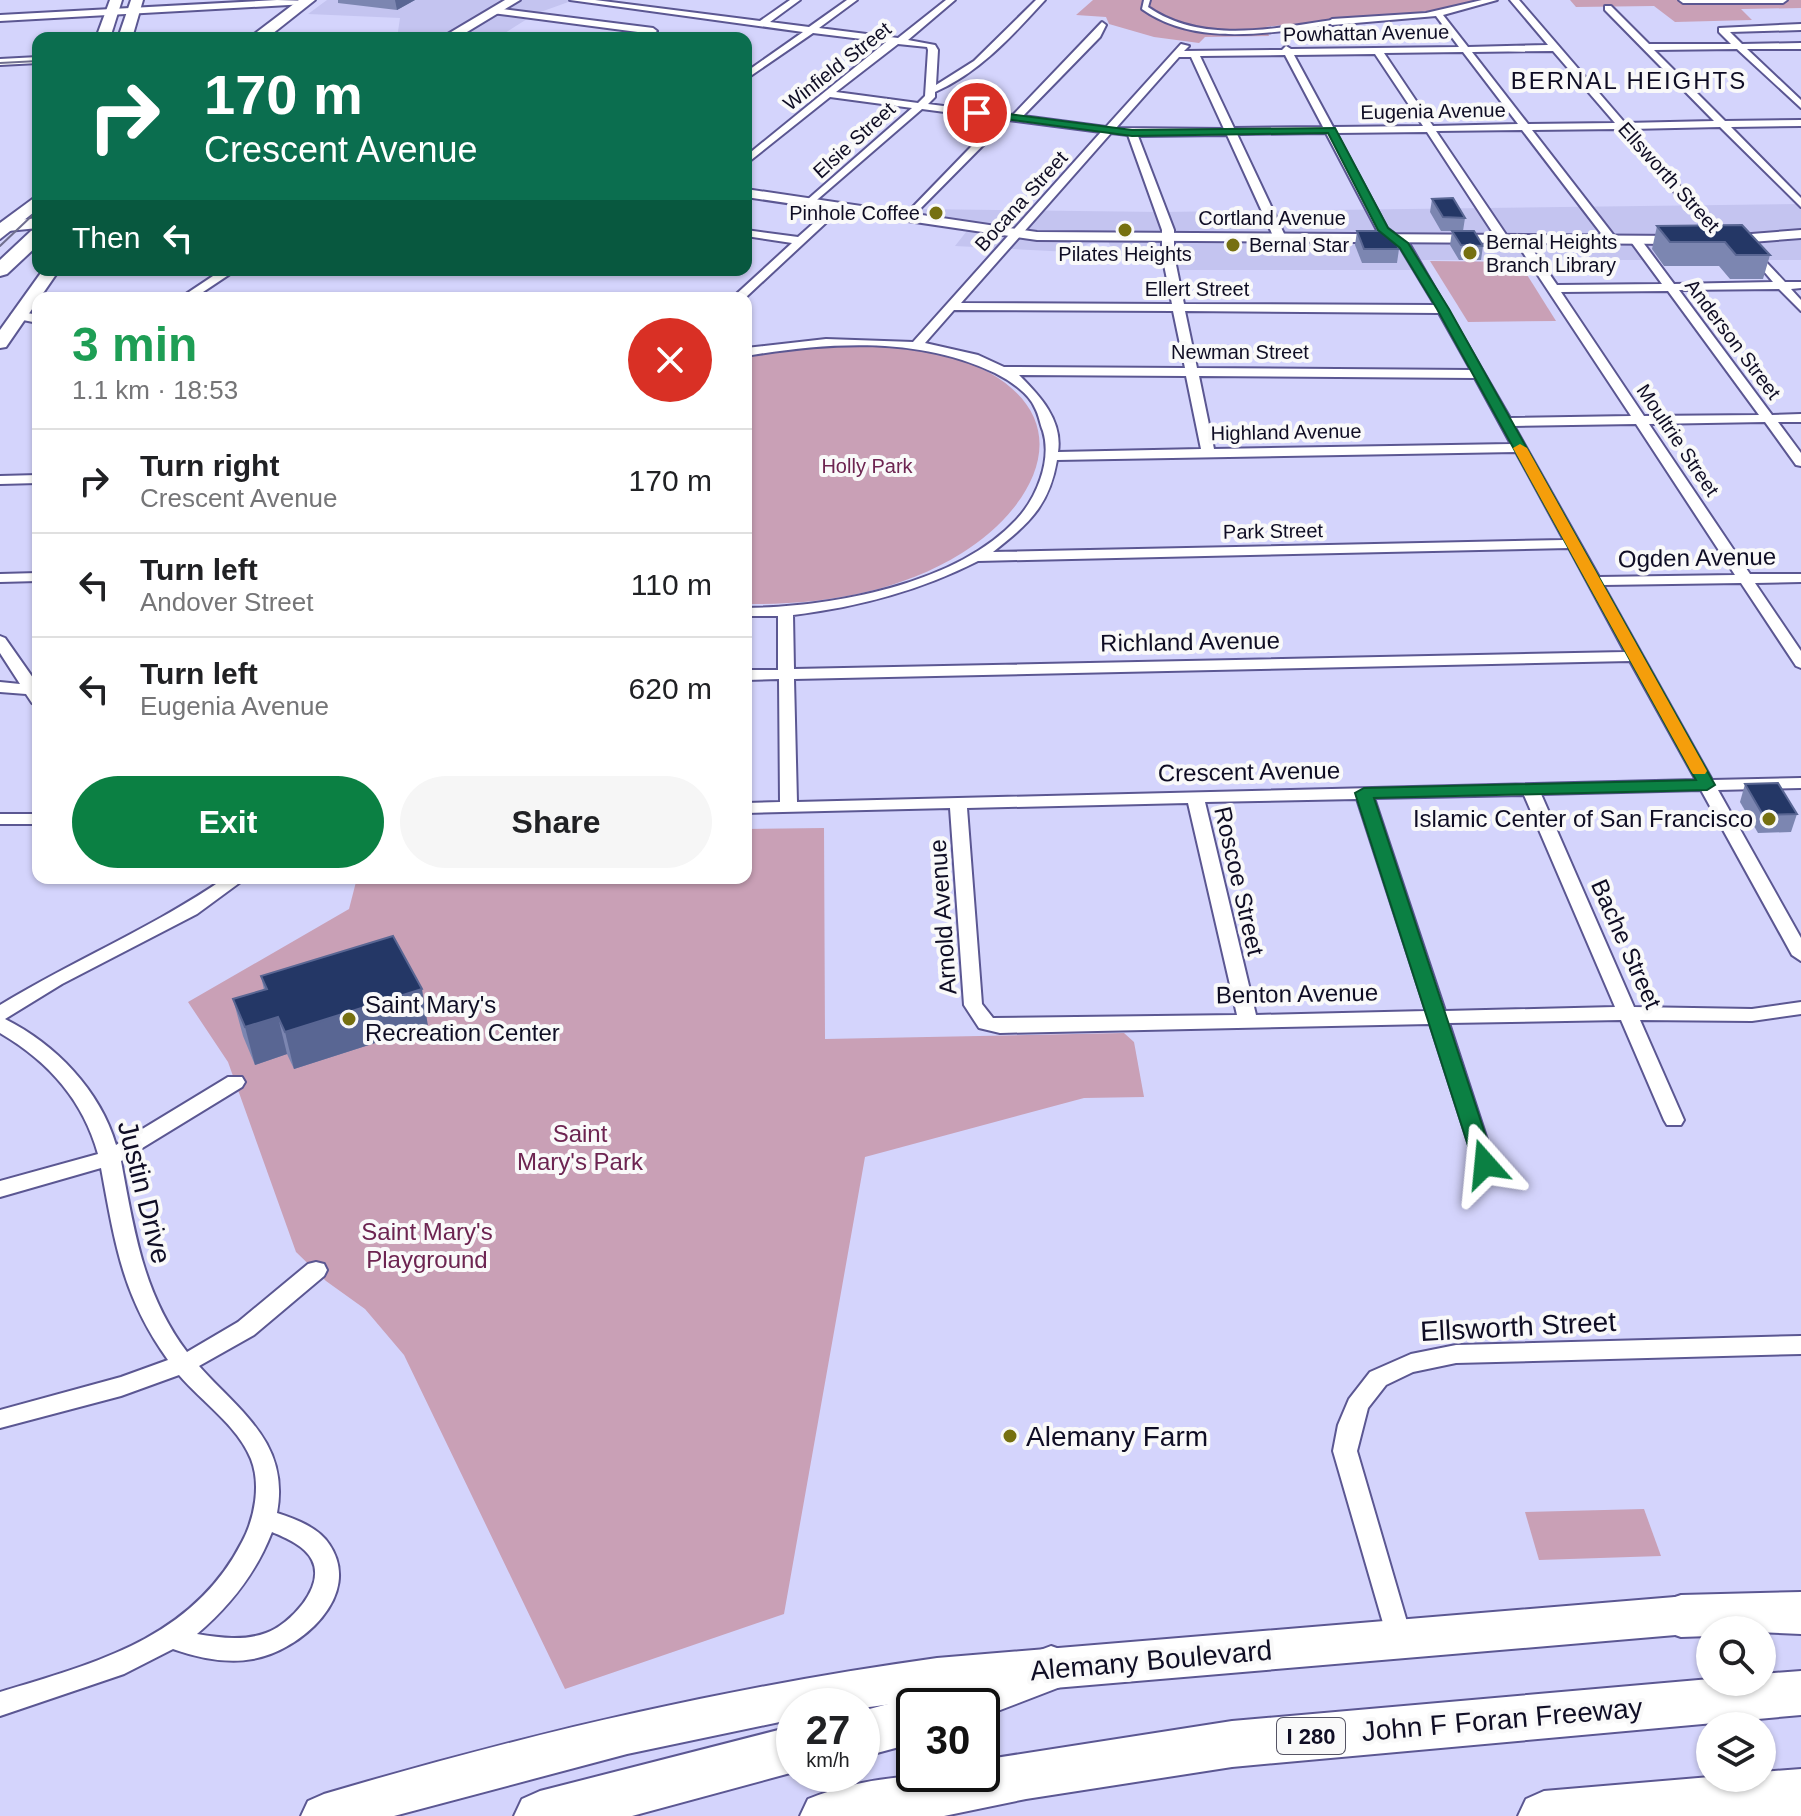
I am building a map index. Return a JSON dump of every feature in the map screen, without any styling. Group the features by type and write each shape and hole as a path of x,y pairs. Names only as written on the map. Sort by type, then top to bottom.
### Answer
{"highway":[{"path":"1681,1616 1801,1613"},
{"path":"999,1688 1051,1668"},
{"name":"John F Foran Freeway","path":"826,1816 1040,1773 1232,1744 1801,1693"},
{"path":"540,1816 776,1754"},
{"path":"1544,1816 1801,1793"}],"main road":[{"path":"284,32 327,0"},
{"path":"458,32 514,0"},
{"path":"265,32 307,1"},
{"path":"127,32 135,5"},
{"path":"105,32 114,6"},
{"path":"3,228 32,205"},
{"path":"3,228 32,226"},
{"path":"0,270 32,241"},
{"path":"34,292 46,276"},
{"path":"0,343 32,295"},
{"name":"Alemany Boulevard","path":"324,1816 505,1763 724,1711 920,1680 1801,1606"}],"street":[{"path":"574,0 924,43 933,50 931,90 949,84 979,62 1041,0"},
{"path":"495,11 653,31 699,0"},
{"path":"763,23 796,0"},
{"path":"752,72 853,0"},
{"name":"Winfield Street","path":"752,156 890,43 902,40 951,0"},
{"path":"1147,0 1144,8 1155,17 1213,31 1254,32 1332,22 1439,15 1493,0"},
{"name":"Ellsworth Street","path":"1514,0 1716,234 1750,248 1801,307"},
{"path":"1683,0 1783,0"},
{"path":"0,18 114,6 307,1"},
{"path":"1608,8 1801,204"},
{"path":"1439,15 1611,239"},
{"path":"1799,21 1722,30 1801,105"},
{"path":"909,217 1097,35 1102,25"},
{"path":"1647,47 1801,44"},
{"name":"Powhattan Avenue","path":"1180,50 1194,54 1555,48"},
{"name":"Bocana Street","path":"917,344 1180,50"},
{"path":"1287,51 1383,230 1404,245 1443,309 1801,955"},
{"path":"1378,51 1503,239"},
{"path":"1194,54 1280,238"},
{"path":"758,57 770,58"},
{"path":"0,62 32,60"},
{"name":"Elsie Street","path":"811,202 921,105 931,90"},
{"name":"Eugenia Avenue","path":"829,94 1132,133 1801,123"},
{"path":"1132,133 1168,230 1165,237 1208,453"},
{"name":"Cortland Avenue","path":"752,194 1016,233 1165,237 1732,240 1801,234"},
{"name":"Elsie Street","path":"745,292 839,206"},
{"path":"752,234 801,241"},
{"name":"Moultrie Street","path":"1520,239 1801,663"},
{"name":"Anderson Street","path":"1635,239 1801,462"},
{"path":"195,292 221,276"},
{"path":"1555,289 1801,285"},
{"name":"Ellert Street","path":"951,306 1443,309"},
{"path":"17,315 32,318"},
{"path":"752,351 823,340 917,344 962,354 1000,371 1030,393 1047,417 1053,456 1045,485 1026,514 974,557 936,578 891,594 785,613 752,612"},
{"name":"Newman Street","path":"1000,371 1479,374"},
{"path":"1506,422 1801,418"},
{"name":"Highland Avenue","path":"1053,456 1520,448"},
{"path":"0,480 32,479"},
{"name":"Park Street","path":"974,557 1574,544"},
{"path":"0,578 32,577"},
{"name":"Ogden Avenue","path":"1594,581 1801,578"},
{"path":"785,613 789,674 789,807"},
{"path":"0,641 32,687"},
{"name":"Richland Avenue","path":"752,675 1635,656"},
{"path":"0,687 32,692"},
{"name":"Crescent Avenue","path":"752,808 1801,783"},
{"name":"Bache Street","path":"1530,789 1674,1120"},
{"path":"1364,793 1485,1164"},
{"name":"Roscoe Street","path":"1195,797 1248,1022"},
{"name":"Arnold Avenue","path":"958,803 973,1005 986,1023"},
{"path":"0,819 32,819"},
{"path":"0,1014 95,958 191,910 228,884"},
{"name":"Benton Avenue","path":"986,1023 1015,1027 1628,1013 1752,1015 1801,1008"},
{"name":"Justin Drive","path":"0,1024 30,1042 69,1076 88,1102 110,1158 119,1222 139,1290 182,1363 240,1423 263,1457 267,1486 265,1519 252,1550 234,1580 206,1611 173,1638 132,1661 0,1704"},
{"path":"0,1189 110,1158 235,1082"},
{"path":"0,1419 182,1363 237,1335 316,1270"},
{"name":"Ellsworth Street","path":"1399,1639 1345,1451 1349,1421 1362,1394 1376,1377 1407,1362 1456,1354 1801,1345"},
{"path":"173,1638 209,1648 241,1649 286,1636 308,1616 327,1581 328,1571 322,1551 305,1535 265,1519"}],"shaded area":[{"path":"327,0 574,0 535,14 506,32 398,32 400,18 308,14"},
{"path":"1801,204 1801,260 1414,260 1420,270 1171,270 1168,255 1114,255 1106,236 1070,252 955,246 970,227 909,217 917,209 1161,212"}],"green space":[{"path":"1093,0 1484,0 1403,14 1266,27 1269,36 1205,37 1199,43 1154,37 1109,24 1106,17 1076,15"},
{"path":"1570,0 1801,0 1801,8 1741,9 1752,20 1675,22 1654,6 1576,7"},
{"path":"1430,261 1519,262 1556,321 1468,322"},
{"name":"Holly Park","path":"854,344 906,348 958,359 990,373 1018,394 1034,418 1040,442 1036,467 1025,492 1008,515 986,535 962,553 912,578 830,599 752,604 752,357 797,348"},
{"name":"Saint Mary's Park","path":"824,828 825,1039 1124,1033 1134,1042 1144,1097 1084,1098 865,1157 784,1614 565,1689 404,1355 365,1309 326,1281 296,1252 228,1062 188,1002 349,909 355,884 752,884 752,829"},
{"path":"1644,1509 1661,1556 1539,1560 1525,1512"}],"building":[{"path":"1453,198 1465,218 1443,217 1432,199"},
{"path":"1742,225 1770,255 1736,255 1725,242 1670,242 1657,226"},
{"path":"1357,231 1391,231 1399,249 1364,249"},
{"path":"1452,231 1474,231 1483,246 1461,245"},
{"path":"1778,783 1797,814 1763,815 1745,784"},
{"path":"393,936 422,989 285,1032 278,1017 245,1027 233,999 267,989 261,976"}],"tram line":[{"path":"0,63 32,61"},
{"path":"0,246 32,216"}],"slow traffic":[{"path":"1520,448 1699,771"}],"place":[{"name":"Pinhole Coffee","path":"936,213"},
{"name":"Pilates Heights","path":"1125,230"},
{"name":"Bernal Star","path":"1233,245"},
{"name":"Bernal Heights Branch Library","path":"1470,253"},
{"name":"Islamic Center of San Francisco","path":"1769,819"},
{"name":"Saint Mary's Recreation Center","path":"349,1019"},
{"name":"Alemany Farm","path":"1010,1436"}],"district":[{"name":"BERNAL HEIGHTS","path":"1629,81"}],"route":[{"path":"977,113 1132,133 1331,130 1383,230 1404,245 1443,309 1707,785 1364,793 1485,1164"}],"park label":[{"name":"Saint Mary's Playground","path":"427,1246"}]}
